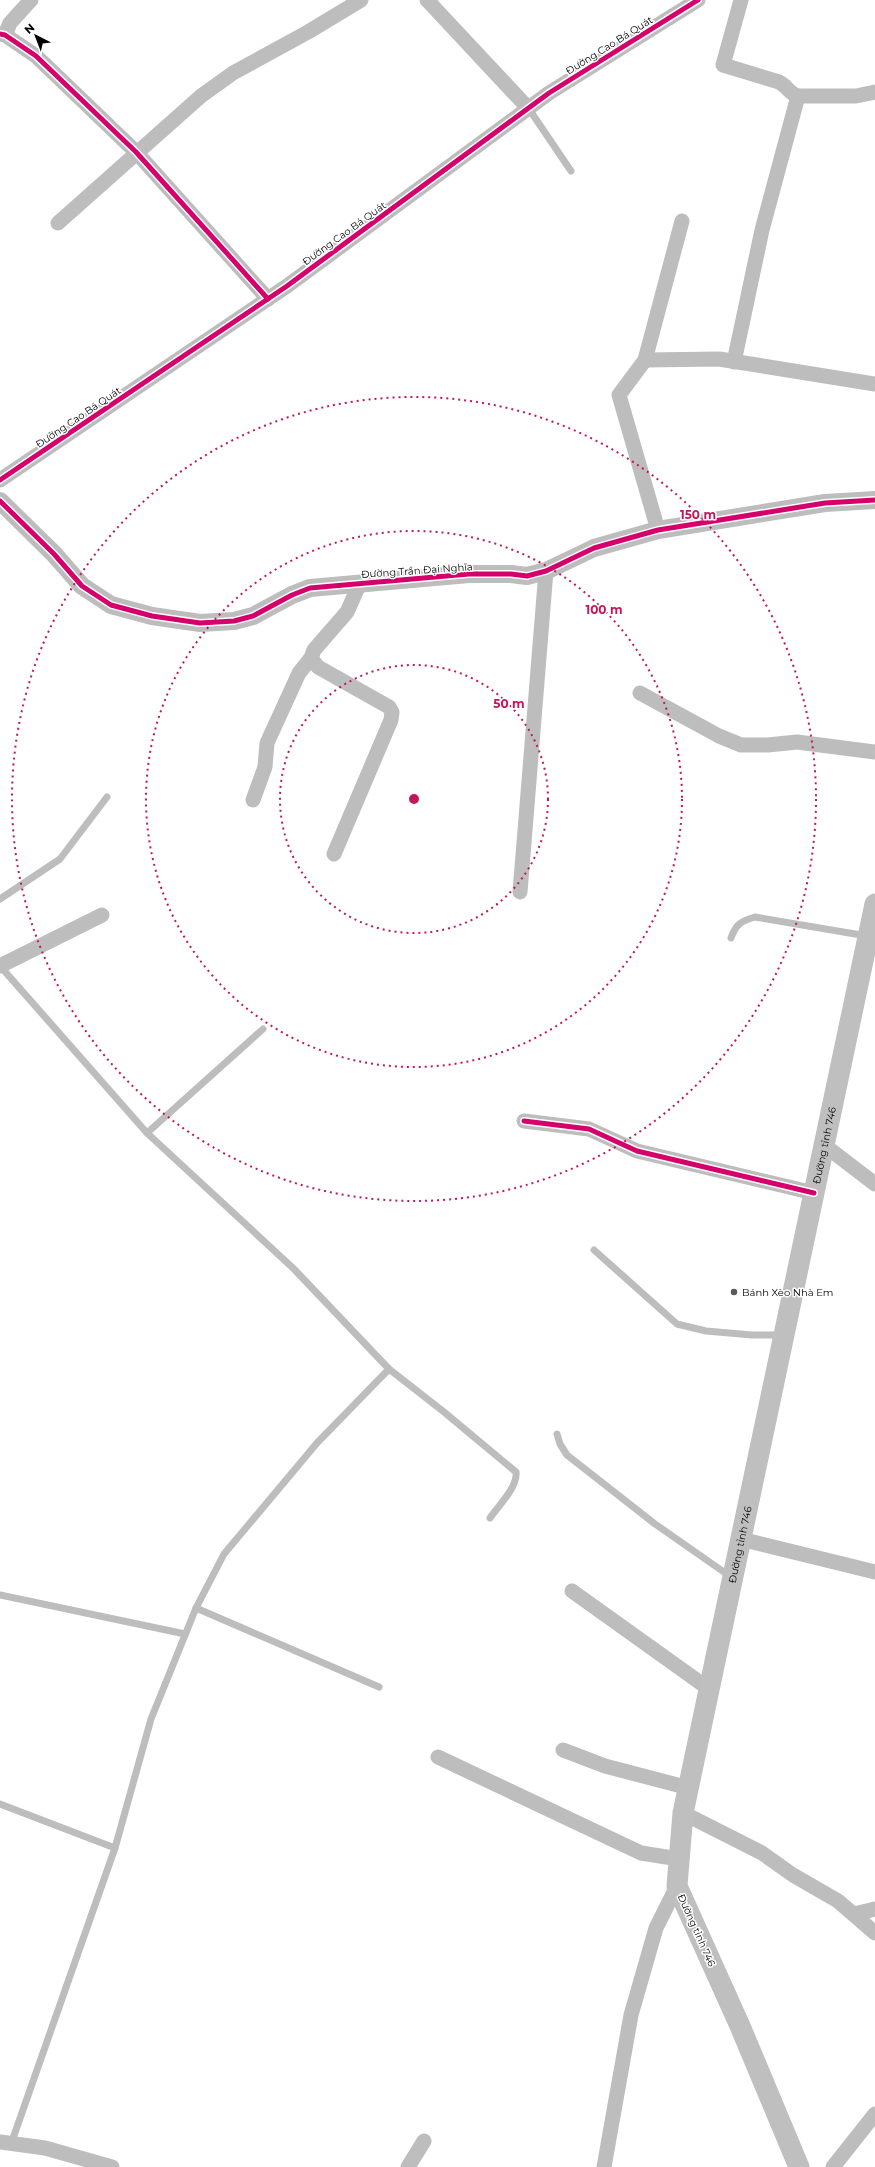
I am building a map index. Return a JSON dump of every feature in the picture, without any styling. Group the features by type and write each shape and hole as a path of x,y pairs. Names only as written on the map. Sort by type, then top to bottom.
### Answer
{"main road":[{"name":"Đường tỉnh 746","path":"799,2167 740,2026 677,1886 684,1813 689,1788 875,904"}],"street":[{"path":"31,0 2,34 36,56 136,152 268,299"},
{"path":"58,223 200,96 233,73 361,0"},
{"path":"427,0 530,109"},
{"name":"Đường Cao Bá Quát","path":"0,480 268,299 530,109 549,93 698,0"},
{"path":"741,0 723,65 779,82 785,85 792,95 856,96 875,92"},
{"path":"734,362 762,230 798,96"},
{"path":"658,530 639,458 619,395 645,360 682,221"},
{"path":"645,360 719,359 874,380"},
{"name":"Đường Trần Đại Nghĩa","path":"0,501 54,554 82,586 111,605 152,616 200,623 234,621 253,616 292,595 310,588 469,574 511,574 527,576 546,571 594,548 658,530 825,503 875,500"},
{"path":"520,892 546,571"},
{"path":"253,800 265,767 267,743 299,674 311,658 314,650 347,612 360,583"},
{"path":"311,658 318,667 389,707 392,712 391,720 334,854"},
{"path":"640,693 719,736 741,745 768,745 796,742 875,752"},
{"path":"1,966 102,915"},
{"path":"524,1120 589,1128 637,1151 814,1193"},
{"path":"824,1145 875,1184"},
{"path":"741,1539 875,1572"},
{"path":"572,1591 709,1689"},
{"path":"563,1750 605,1766 689,1788"},
{"path":"438,1757 641,1853 679,1859"},
{"path":"684,1813 762,1853 793,1875 838,1901 875,1933"},
{"path":"604,2167 630,2015 656,1928 677,1886"},
{"path":"854,1914 875,1909"},
{"path":"833,2167 875,2114"},
{"path":"408,2167 424,2142"},
{"path":"5,2143 45,2148 112,2167"}],"lane":[{"path":"530,109 571,171"},
{"path":"0,899 60,859 107,797"},
{"path":"731,938 735,927 743,920 755,917 868,936"},
{"path":"1,966 147,1133 294,1270 389,1369 444,1412 516,1472 517,1478 513,1486 490,1518"},
{"path":"147,1133 263,1030"},
{"path":"594,1250 677,1324 706,1331 752,1335 784,1335"},
{"path":"5,2143 114,1848 150,1719 196,1608 224,1554 317,1443 389,1369"},
{"path":"557,1434 560,1444 572,1459 655,1524 732,1578"},
{"path":"0,1595 185,1634"},
{"path":"196,1608 379,1687"},
{"path":"0,1804 114,1848"}],"cycle path":[{"path":"0,480 287,286 549,93 698,0"},
{"path":"0,34 5,35 36,56 136,152 268,299"},
{"path":"0,501 54,554 82,586 111,605 152,616 200,623 234,621 253,616 292,595 310,588 469,574 511,574 527,576 546,571 594,548 658,530 825,503 875,500"},
{"path":"524,1121 589,1129 637,1151 814,1193"}],"place":[{"name":"Bánh Xèo Nhà Em","path":"734,1292"}]}
